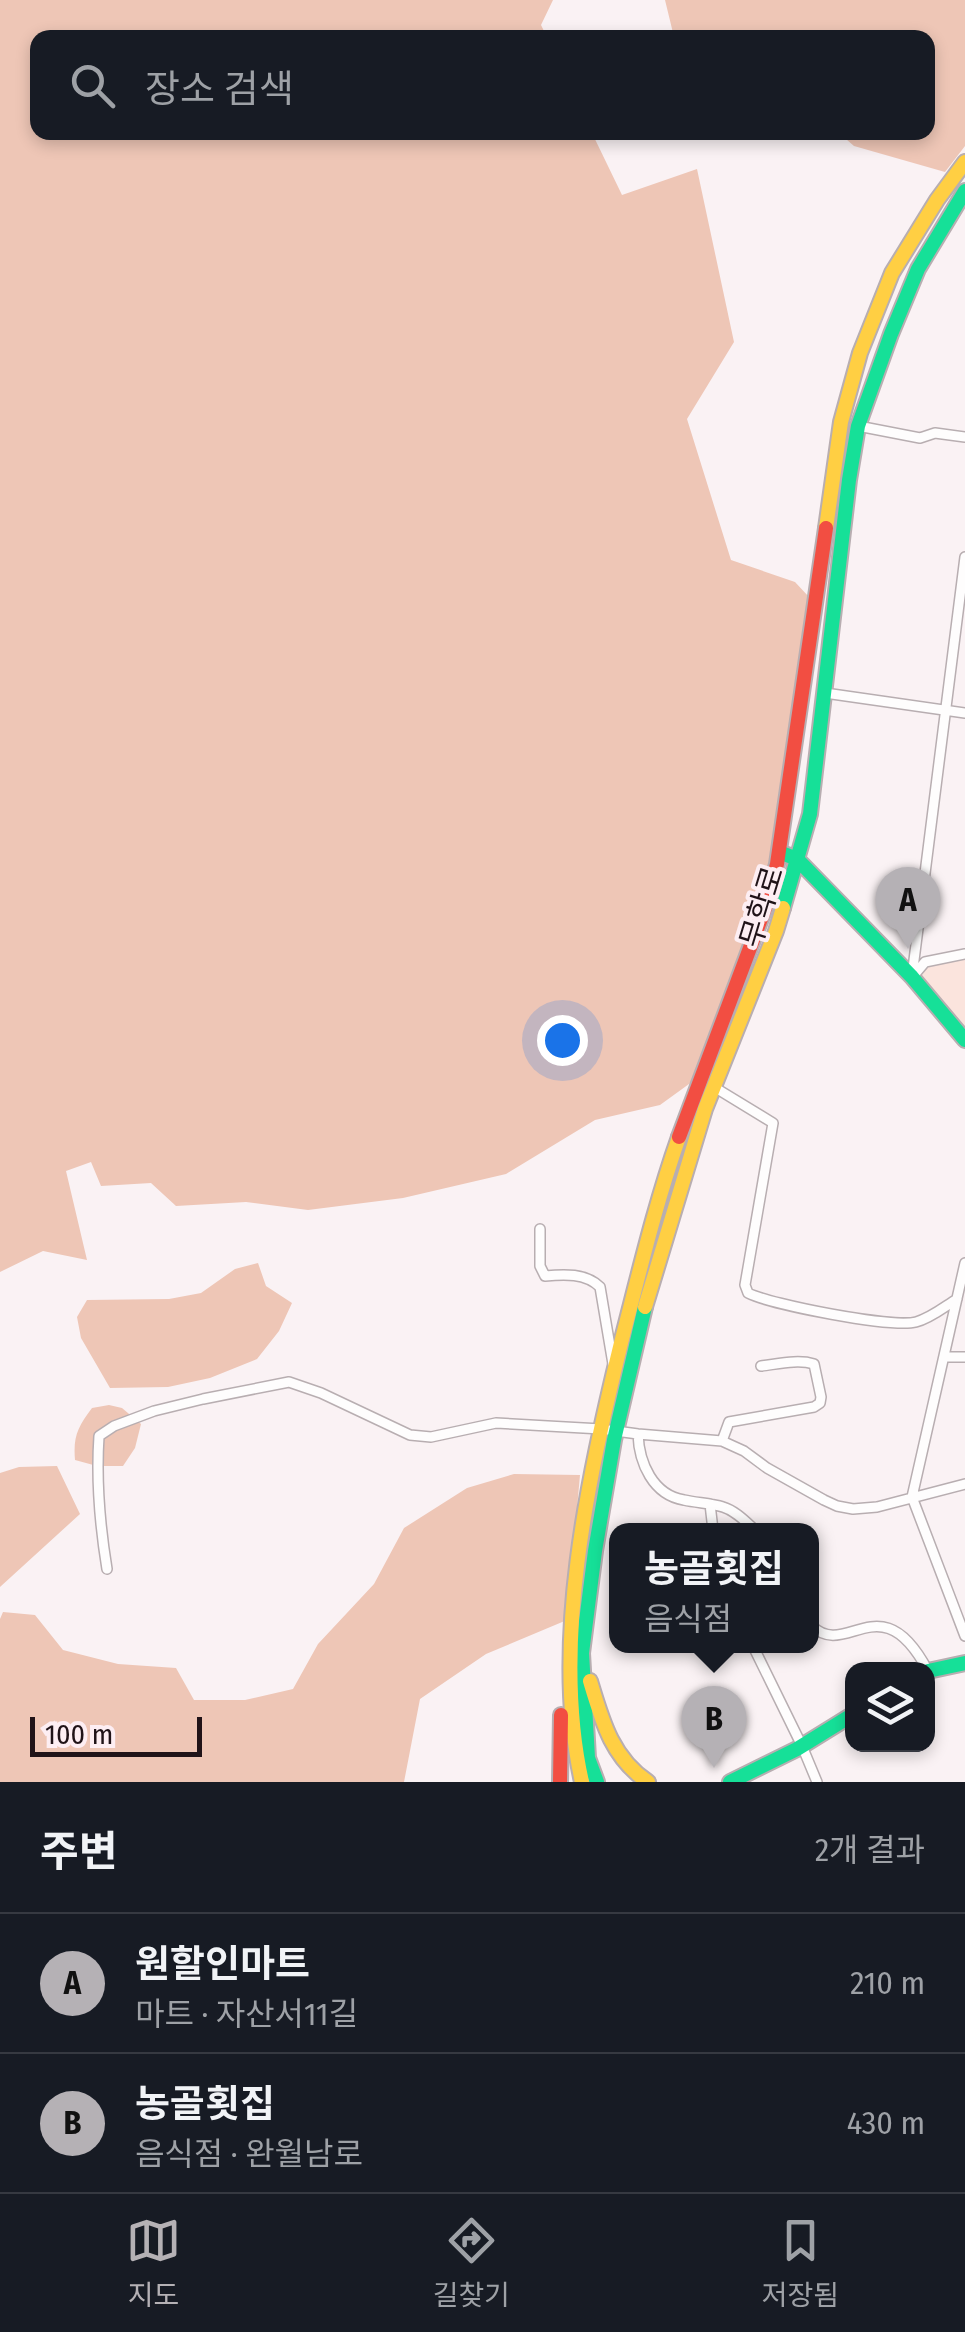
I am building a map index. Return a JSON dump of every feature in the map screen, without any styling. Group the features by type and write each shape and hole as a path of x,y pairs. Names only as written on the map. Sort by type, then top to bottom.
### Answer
{"main road":[{"name":"무학로","path":"582,1782 572,1729 576,1658 595,1550 614,1372 664,1179 760,921 779,852 841,422 860,354 892,273 936,200 965,162"},
{"name":"무학로","path":"608,1430 705,1109 776,931 810,814 858,426 918,268 965,191"},
{"path":"779,852 797,859 912,977 965,1040"},
{"name":"무학로","path":"560,1782 562,1694 576,1658"},
{"name":"무학로","path":"576,1658 588,1758 597,1782"},
{"name":"무학로","path":"576,1658 611,1744 634,1774 648,1782"},
{"path":"935,1669 965,1663"},
{"path":"730,1782 802,1746 845,1718"}],"street":[{"path":"858,426 920,438 935,432 965,438"},
{"path":"912,977 965,558"},
{"path":"825,693 965,713"},
{"path":"912,977 924,962 965,954"},
{"path":"714,1087 773,1123 745,1285 748,1293 795,1306 897,1324 921,1320 957,1299"},
{"path":"540,1228 541,1272 545,1276 564,1274 592,1279 600,1287 614,1372"},
{"path":"965,1263 912,1497 965,1636"},
{"path":"944,1357 965,1357"},
{"path":"722,1441 729,1422 820,1403 814,1364 762,1366"},
{"path":"107,1569 100,1524 100,1436 114,1426 154,1412 288,1382 410,1434 431,1437 496,1423 722,1441 837,1506 865,1509 965,1484"},
{"path":"638,1434 638,1450 654,1484 666,1495 724,1507 747,1523"},
{"path":"710,1504 712,1523"},
{"path":"819,1633 838,1635 869,1626 889,1627 910,1641 923,1662"},
{"path":"756,1653 817,1782"}],"shaded area":[{"path":"0,0 553,0 541,25 544,30 30,30 30,140 595,140 622,195 697,169 734,342 687,419 731,560 795,582 809,597 764,926 740,1008 707,1071 660,1105 595,1120 506,1174 403,1198 308,1210 246,1202 176,1206 151,1183 101,1186 91,1162 66,1171 87,1260 43,1251 0,1272"},
{"path":"665,0 965,0 965,146 945,172 854,146 847,140 935,140 935,30 672,30"},
{"path":"965,958 965,1031 918,975 926,965"},
{"path":"258,1263 266,1286 292,1303 279,1331 257,1359 210,1378 168,1387 110,1388 81,1338 77,1317 87,1300 169,1299 201,1293 235,1269"},
{"path":"92,1408 122,1408 141,1424 135,1448 123,1466 97,1466 75,1460 76,1438 83,1421"},
{"path":"57,1466 80,1514 0,1587 0,1473 19,1467"},
{"path":"514,1474 580,1475 567,1620 486,1654 420,1699 404,1782 0,1782 3,1612 35,1615 63,1650 118,1664 176,1668 194,1700 245,1700 293,1689 318,1644 374,1584 404,1528 467,1488"}],"traffic: fast":[{"path":"783,908 810,814 858,426 918,269 965,191"},
{"path":"779,852 797,859 912,977 965,1040"},
{"path":"597,1782 588,1758 582,1653 614,1440 645,1307"},
{"path":"935,1669 965,1663"},
{"path":"730,1782 797,1749 845,1719"}],"traffic: slow":[{"path":"826,528 841,422 860,353 892,273 965,162"},
{"path":"645,1307 705,1109 783,908"},
{"path":"582,1782 573,1729 570,1674 572,1618 586,1505 621,1343 679,1137"},
{"path":"590,1681 617,1750 648,1782"}],"traffic: jam":[{"path":"679,1137 765,908 777,864 826,528"},
{"path":"560,1782 561,1715"}],"place":[{"name":"원할인마트","path":"908,949"},
{"name":"농골횟집","path":"714,1768"}]}
